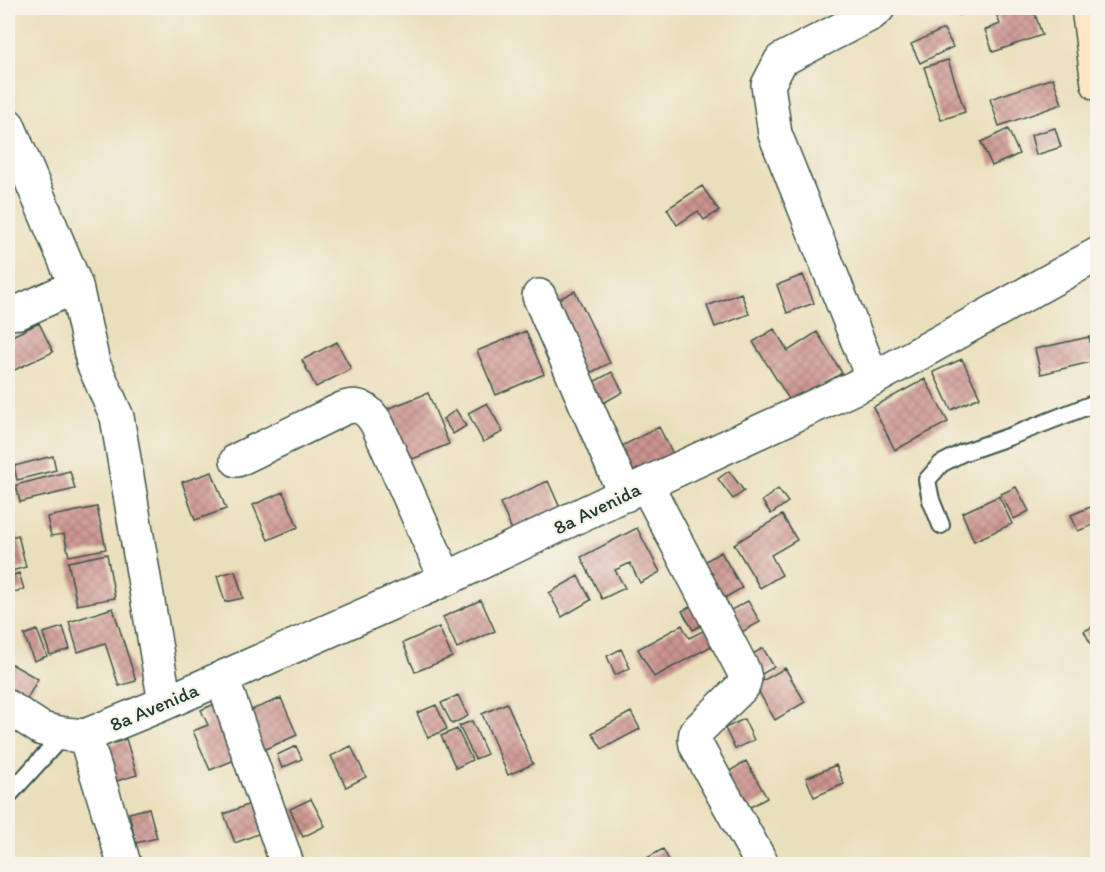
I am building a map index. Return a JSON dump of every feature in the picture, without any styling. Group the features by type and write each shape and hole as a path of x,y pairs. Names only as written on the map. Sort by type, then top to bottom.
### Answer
{"main road":[{"path":"1088,8 1098,84"}],"street":[{"path":"873,379 775,134 768,85 781,60 871,14 878,8"},
{"path":"8,125 76,285 93,363 117,417 165,703"},
{"name":"8a Avenida","path":"75,735 165,703 446,579 873,379 1098,254"},
{"path":"8,313 19,312 76,285"},
{"path":"539,296 636,489 743,670 745,678 743,686 696,732 694,739 762,864"},
{"path":"237,460 351,405 370,413 446,579"},
{"path":"222,678 287,864"},
{"path":"8,707 42,729 75,735 123,864"}],"lane":[{"path":"941,525 931,500 927,480 941,464 962,453 1098,402"},
{"path":"8,795 75,735"}],"building":[{"path":"957,8 983,8 959,15"},
{"path":"994,8 1033,8 1042,35 993,52 985,30 1000,24"},
{"path":"944,29 953,47 920,63 911,44"},
{"path":"948,60 965,112 941,120 924,67"},
{"path":"1053,78 1062,104 999,126 990,99"},
{"path":"1055,128 1061,147 1036,155 1031,135"},
{"path":"1008,129 1019,154 992,166 981,142"},
{"path":"702,186 719,211 704,220 698,211 677,225 667,209"},
{"path":"803,275 814,303 787,313 777,285"},
{"path":"575,291 610,363 580,378 546,305"},
{"path":"741,293 749,314 715,327 707,306"},
{"path":"39,323 53,352 8,373 8,338"},
{"path":"774,329 788,351 817,332 842,373 792,404 753,342"},
{"path":"526,331 544,374 496,395 477,351"},
{"path":"1089,337 1095,361 1041,374 1035,349"},
{"path":"337,342 351,369 316,387 302,360"},
{"path":"962,359 980,397 951,410 933,372"},
{"path":"612,372 623,392 598,406 586,386"},
{"path":"925,379 948,422 895,450 873,407"},
{"path":"428,393 449,444 403,463 382,411"},
{"path":"487,403 503,432 483,442 468,413"},
{"path":"456,410 466,426 453,434 443,419"},
{"path":"659,427 675,458 628,482 612,451"},
{"path":"53,456 56,470 17,480 14,466"},
{"path":"70,471 75,489 20,502 16,485"},
{"path":"729,471 744,491 733,499 718,479"},
{"path":"212,472 226,509 195,520 182,482"},
{"path":"548,481 560,508 512,530 500,503"},
{"path":"1016,487 1029,511 1014,519 1001,494"},
{"path":"778,489 788,502 771,514 762,501"},
{"path":"283,492 298,527 268,540 253,505"},
{"path":"999,496 1012,524 974,541 962,513"},
{"path":"1093,506 1098,523 1078,531 1071,515"},
{"path":"97,507 106,549 69,556 64,534 51,536 47,517"},
{"path":"782,515 797,540 771,555 782,575 760,588 734,544"},
{"path":"637,528 660,572 640,583 630,563 615,570 625,588 602,599 581,557"},
{"path":"18,535 26,567 8,572 8,538"},
{"path":"721,552 742,588 712,605 692,569"},
{"path":"107,554 115,598 77,605 68,562"},
{"path":"235,571 243,598 225,602 217,576"},
{"path":"19,573 24,589 8,594 8,577"},
{"path":"578,576 591,600 562,617 549,593"},
{"path":"481,600 495,631 457,648 443,617"},
{"path":"748,601 760,622 738,634 727,612"},
{"path":"699,602 709,621 693,630 682,611"},
{"path":"113,608 136,681 119,686 105,643 78,652 69,622"},
{"path":"1098,624 1098,646 1093,648 1084,631"},
{"path":"682,625 689,638 709,628 717,643 654,677 638,649"},
{"path":"63,627 70,649 50,655 43,633"},
{"path":"439,627 452,657 415,672 403,643"},
{"path":"37,630 47,656 34,661 24,635"},
{"path":"763,648 774,667 757,677 746,658"},
{"path":"621,649 630,668 615,675 607,656"},
{"path":"8,662 38,679 23,706 8,697"},
{"path":"785,668 805,702 775,720 755,685"},
{"path":"458,695 468,716 452,724 441,703"},
{"path":"281,698 297,735 261,751 244,713"},
{"path":"219,702 242,757 210,770 193,731 208,725 201,710"},
{"path":"507,703 533,764 508,775 482,714"},
{"path":"436,705 447,729 428,738 417,713"},
{"path":"631,712 640,729 602,749 592,733"},
{"path":"744,719 754,740 735,749 725,728"},
{"path":"472,721 487,754 475,759 459,726"},
{"path":"457,729 472,760 456,768 441,736"},
{"path":"126,739 137,775 113,782 102,747"},
{"path":"296,746 302,759 282,768 277,755"},
{"path":"351,746 366,777 346,787 331,756"},
{"path":"746,761 767,798 745,810 725,774"},
{"path":"836,765 844,784 814,797 806,778"},
{"path":"311,799 325,826 303,837 290,809"},
{"path":"258,801 268,830 235,843 224,814"},
{"path":"149,808 157,838 136,843 129,813"},
{"path":"663,849 671,864 650,864 647,858"}]}
